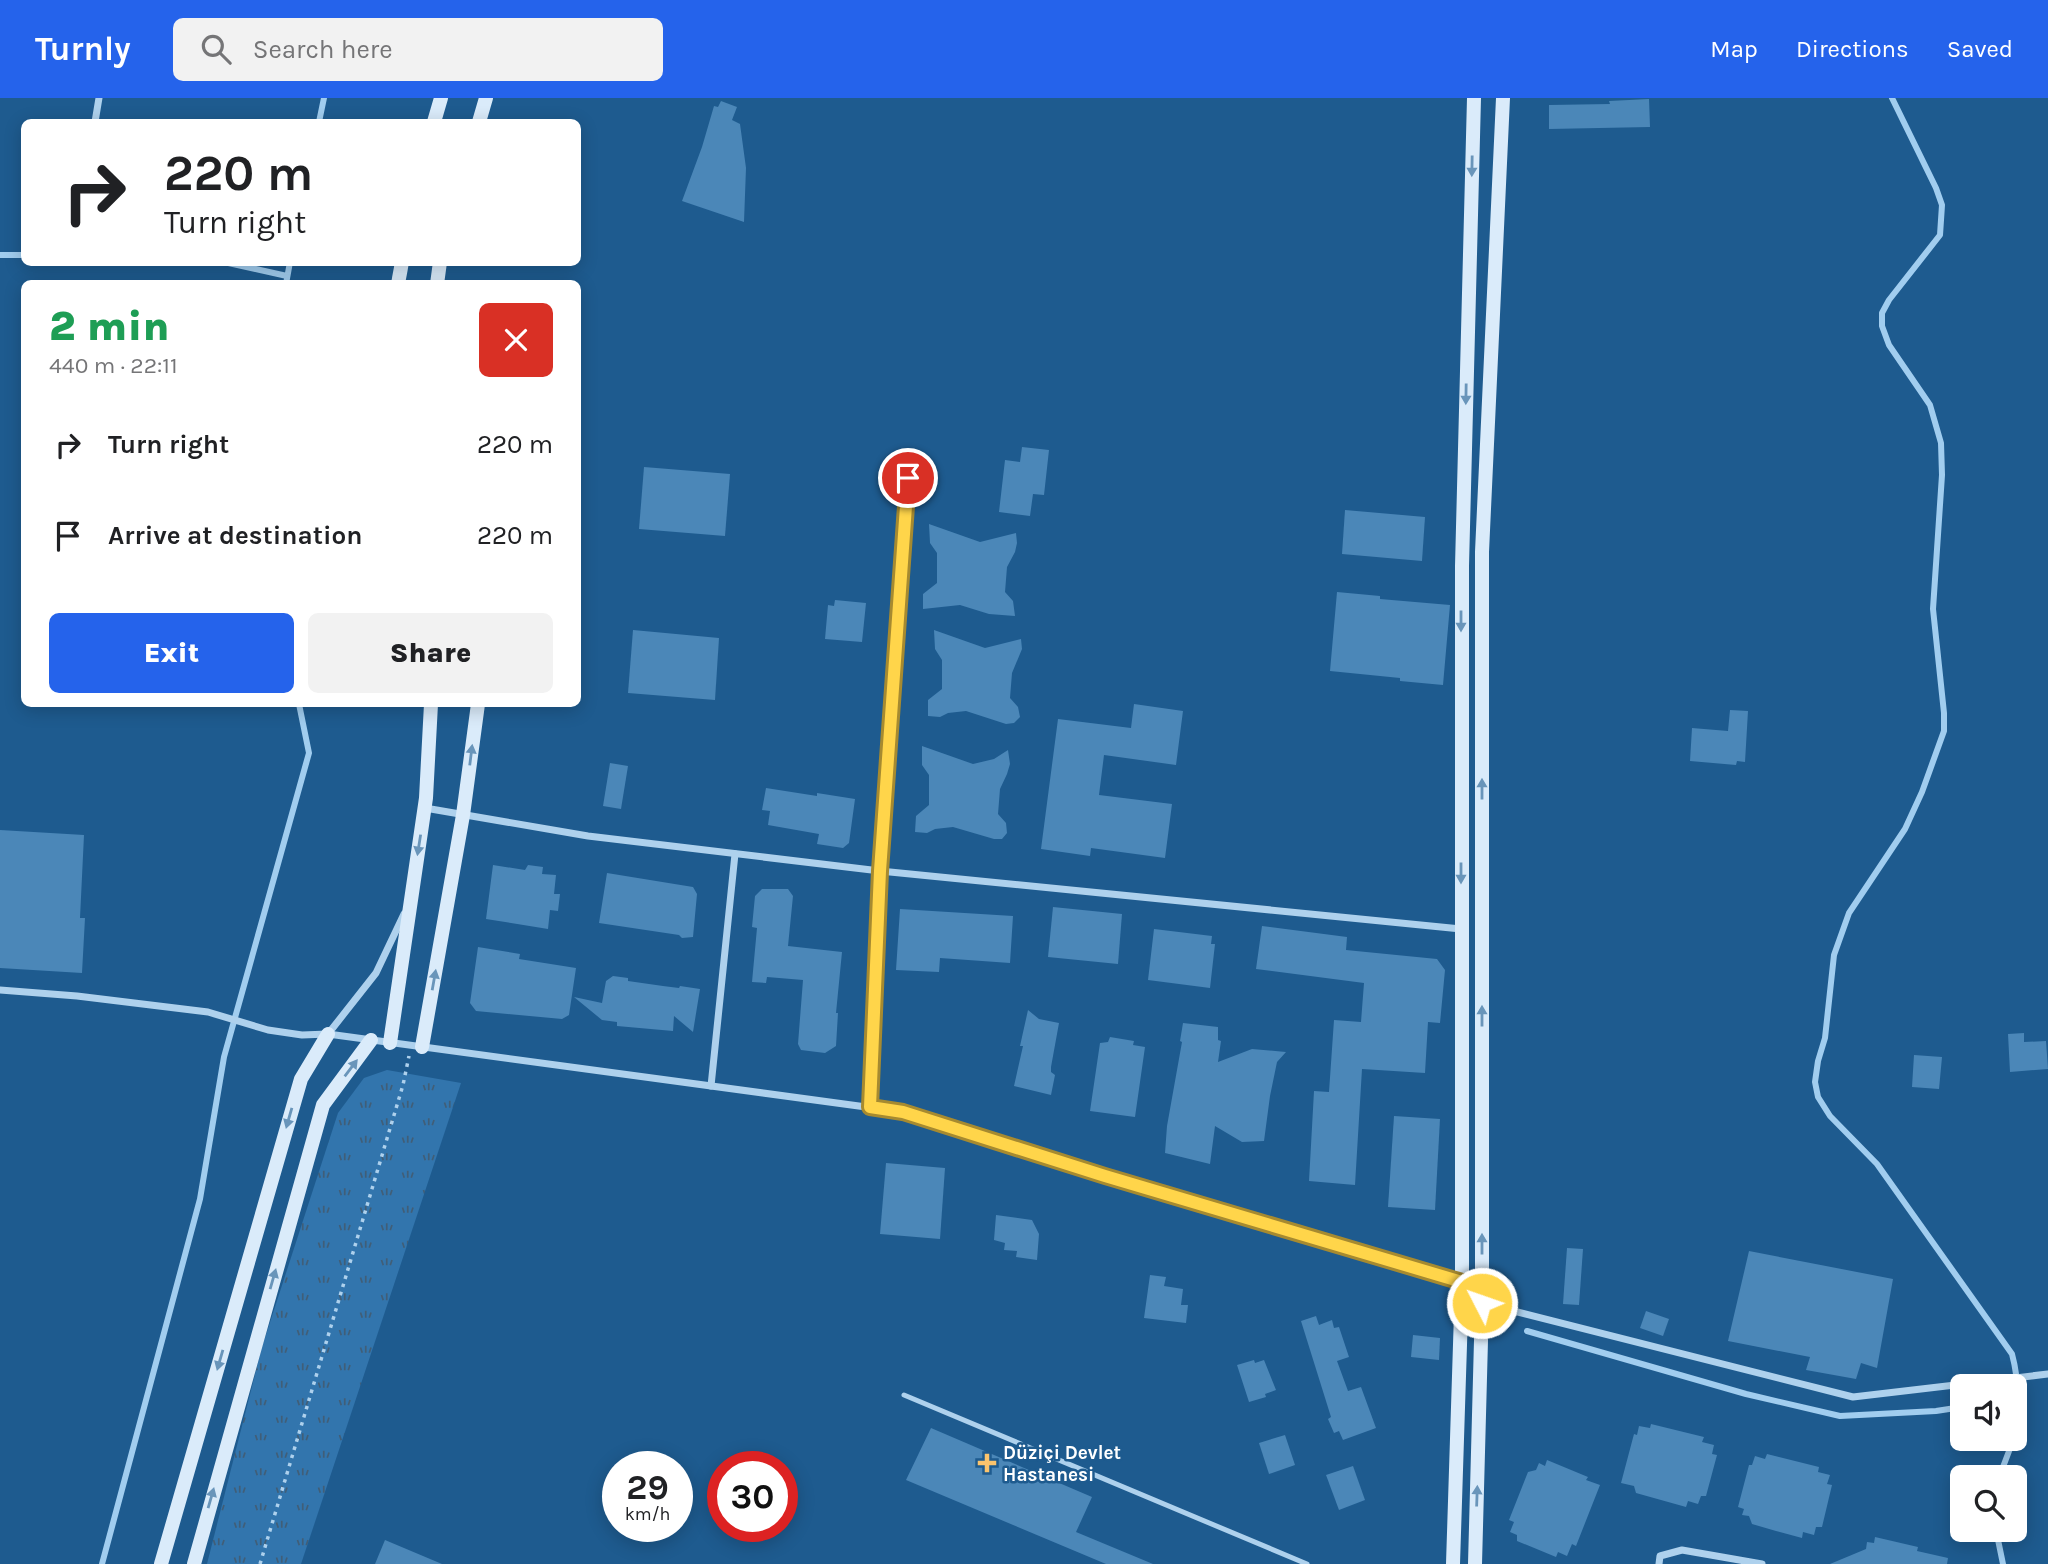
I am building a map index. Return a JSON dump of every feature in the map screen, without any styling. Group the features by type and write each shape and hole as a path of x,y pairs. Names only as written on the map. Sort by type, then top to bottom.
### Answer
{"main road":[{"path":"435,119 441,98"},
{"path":"480,119 486,98"},
{"path":"1453,1564 1462,1282 1462,566 1474,98"},
{"path":"1475,1564 1482,1303 1482,552 1503,98"},
{"path":"390,1043 425,808 431,707"},
{"path":"416,1046 463,815 478,707"},
{"path":"161,1564 301,1079 328,1034"},
{"path":"194,1564 323,1105 371,1040"}],"street":[{"path":"96,119 99,98"},
{"path":"870,1107 880,871 908,478"},
{"path":"425,808 588,836 734,854 1461,929"},
{"path":"710,1086 734,854"},
{"path":"328,1034 376,973 411,901"},
{"path":"0,990 208,1012 268,1030 302,1035 328,1034 903,1112 1118,1180 1462,1282 1482,1303 1853,1397 2048,1374"},
{"path":"1659,1564 1660,1556 1682,1550 1762,1564"}],"lane":[{"path":"904,1395 1307,1564"}],"path":[{"path":"260,1564 416,1046"}],"green space":[{"path":"387,1070 461,1083 301,1564 207,1564 262,1347 338,1113 364,1078"}],"building":[{"path":"1649,99 1650,127 1549,129 1549,105 1610,104 1609,101"},
{"path":"721,101 737,107 732,120 740,124 746,168 744,222 682,201 714,106 718,107"},
{"path":"1022,447 1049,450 1044,495 1033,494 1030,516 999,512 1005,460 1020,462"},
{"path":"644,467 730,474 725,536 639,529"},
{"path":"1345,510 1425,517 1422,561 1342,554"},
{"path":"929,524 980,542 1016,533 1017,543 1007,567 1005,592 1013,601 1015,616 989,614 960,605 923,609 923,594 937,583 937,553 930,543"},
{"path":"1337,592 1450,605 1443,685 1330,671"},
{"path":"835,600 866,603 862,642 825,639 828,605 834,606"},
{"path":"633,630 719,638 715,700 628,693"},
{"path":"934,630 985,648 1021,639 1022,649 1012,673 1010,698 1018,707 1020,717 1014,723 1006,724 966,711 940,717 928,716 928,700 942,689 942,660 935,649"},
{"path":"1134,704 1183,711 1176,765 1104,755 1099,795 1172,804 1165,858 1091,848 1090,856 1041,849 1058,719 1131,728"},
{"path":"1730,710 1748,711 1745,762 1737,761 1736,765 1690,761 1692,728 1728,731"},
{"path":"922,746 973,764 994,759 1008,750 1010,764 1000,789 998,814 1006,823 1007,833 1002,839 953,827 927,833 915,832 916,816 929,805 929,775 922,765"},
{"path":"610,763 628,766 621,809 603,806"},
{"path":"766,788 855,799 849,843 843,848 817,844 819,834 768,825 770,811 762,810"},
{"path":"0,830 84,835 80,918 85,918 82,973 0,968"},
{"path":"493,865 525,870 528,865 543,867 542,874 556,875 554,894 560,894 558,911 550,910 548,929 486,919"},
{"path":"607,873 693,887 697,894 693,937 682,938 679,935 599,923"},
{"path":"762,889 788,889 793,896 788,946 842,952 836,1013 836,1046 825,1053 801,1050 798,1044 803,980 767,977 766,983 752,982 757,928 752,927 755,896"},
{"path":"1053,907 1122,914 1118,964 1048,957"},
{"path":"900,909 1013,916 1010,963 940,958 939,972 896,970"},
{"path":"1262,926 1347,937 1346,950 1437,959 1445,970 1440,1023 1428,1022 1425,1073 1362,1069 1355,1185 1309,1181 1314,1091 1329,1092 1334,1020 1361,1022 1364,983 1256,969"},
{"path":"1154,929 1212,936 1211,944 1215,944 1210,988 1148,980"},
{"path":"478,947 520,954 519,959 576,968 569,1015 562,1019 476,1011 470,1003"},
{"path":"613,976 628,978 628,981 700,989 693,1032 674,1016 673,1031 617,1026 617,1022 602,1020 574,997 602,1003 606,981"},
{"path":"1028,1010 1039,1019 1059,1023 1051,1067 1051,1072 1055,1075 1051,1095 1014,1086"},
{"path":"1183,1023 1218,1027 1218,1040 1221,1041 1218,1062 1252,1049 1286,1052 1277,1062 1264,1141 1242,1142 1215,1126 1210,1164 1165,1153"},
{"path":"2024,1033 2024,1042 2046,1041 2048,1069 2010,1072 2008,1034"},
{"path":"1110,1037 1134,1041 1133,1045 1145,1047 1135,1117 1090,1111 1100,1043 1108,1042"},
{"path":"1914,1055 1942,1057 1939,1089 1912,1087"},
{"path":"1394,1116 1440,1119 1435,1210 1388,1207"},
{"path":"886,1163 945,1168 940,1239 880,1234"},
{"path":"996,1215 1032,1220 1039,1234 1037,1260 1016,1257 1017,1251 1004,1250 1005,1243 994,1240"},
{"path":"1567,1248 1583,1249 1579,1305 1563,1304"},
{"path":"1749,1251 1893,1279 1877,1368 1861,1363 1856,1379 1806,1370 1810,1357 1728,1341"},
{"path":"1150,1275 1166,1277 1164,1286 1183,1289 1181,1305 1188,1305 1186,1323 1144,1318"},
{"path":"1646,1311 1669,1319 1663,1336 1640,1328"},
{"path":"1316,1316 1319,1325 1332,1320 1334,1328 1339,1327 1349,1357 1337,1361 1348,1391 1361,1387 1376,1428 1343,1440 1339,1431 1334,1433 1301,1321"},
{"path":"1413,1335 1440,1338 1439,1360 1411,1357"},
{"path":"1254,1360 1255,1363 1264,1360 1276,1390 1265,1394 1266,1397 1249,1402 1237,1365"},
{"path":"1651,1424 1704,1437 1702,1442 1714,1445 1712,1454 1717,1455 1706,1496 1701,1496 1698,1504 1688,1501 1686,1507 1636,1493 1634,1486 1621,1483 1634,1434 1637,1435 1639,1426 1650,1428"},
{"path":"931,1428 1092,1497 1076,1532 1153,1564 1106,1564 906,1480"},
{"path":"1285,1435 1295,1465 1269,1474 1259,1443"},
{"path":"1767,1454 1819,1467 1818,1472 1830,1475 1827,1484 1832,1485 1822,1527 1816,1527 1814,1535 1803,1532 1802,1538 1776,1531 1752,1524 1749,1516 1742,1515 1744,1509 1738,1507 1749,1465 1752,1465 1755,1456 1765,1459"},
{"path":"1547,1460 1588,1477 1586,1480 1600,1485 1576,1546 1572,1544 1567,1556 1558,1552 1556,1557 1517,1541 1517,1535 1510,1532 1514,1522 1509,1520 1528,1472 1536,1470 1539,1463 1545,1466"},
{"path":"1353,1466 1365,1500 1339,1510 1326,1475"},
{"path":"1875,1537 1918,1547 1917,1551 1948,1558 1947,1564 1830,1564 1866,1549 1867,1542 1874,1543"},
{"path":"385,1540 442,1564 375,1564"}],"waterway":[{"path":"320,119 324,98"},
{"path":"1892,98 1942,205 1940,235 1889,300 1882,313 1882,326 1889,345 1930,405 1941,443 1942,475 1933,609 1944,731 1922,792 1905,829 1849,913 1834,955 1825,1038 1815,1082 1818,1097 1830,1116 1877,1164 2012,1354 2016,1374"},
{"path":"0,255 21,255"},
{"path":"242,266 287,276"},
{"path":"287,280 289,266"},
{"path":"102,1564 200,1199 224,1057 309,753 300,707"},
{"path":"1527,1331 1746,1394 1840,1416 1950,1409"},
{"path":"2004,1465 2009,1451"},
{"path":"1998,1542 2003,1564"}],"place":[{"name":"Düziçi Devlet Hastanesi","path":"987,1463"}],"route":[{"path":"908,478 880,871 870,1107 903,1112 1105,1176 1462,1282 1482,1303"}]}
